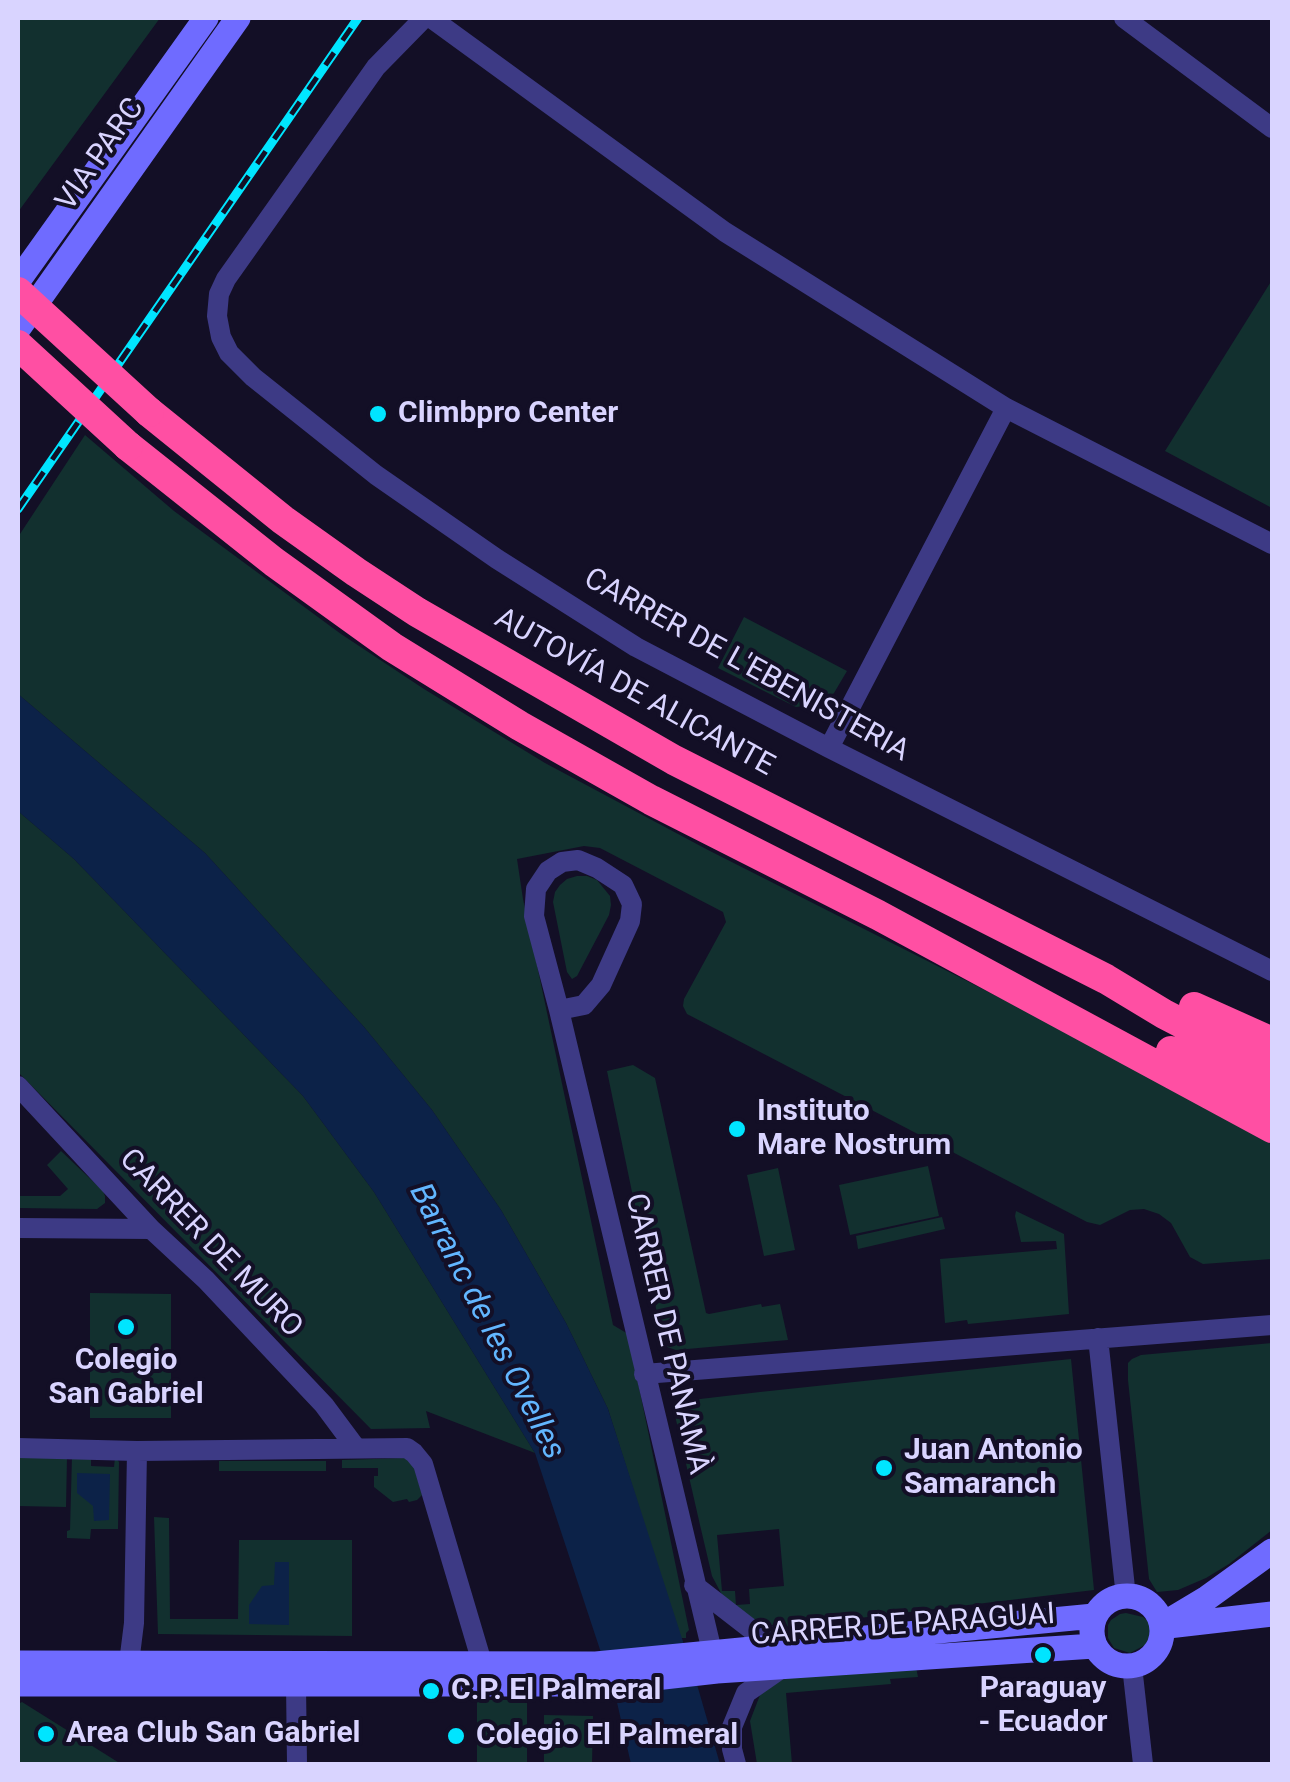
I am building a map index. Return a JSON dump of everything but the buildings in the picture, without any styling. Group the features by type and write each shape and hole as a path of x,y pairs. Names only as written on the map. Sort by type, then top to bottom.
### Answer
{"highway":[{"name":"AUTOVÍA DE ALICANTE","path":"18,292 148,412 283,520 417,612 674,760 1106,978 1164,1014 1272,1070"},
{"path":"18,345 128,446 274,562 392,647 520,726 652,800 878,915 1272,1128"},
{"path":"878,915 1004,968 1272,1101"},
{"path":"1106,978 1155,988 1272,1042"}],"street":[{"name":"VIA PARC","path":"18,282 206,18"},
{"name":"VIA PARC","path":"18,329 238,18"},
{"name":"CARRER DE L'EBENISTERIA","path":"427,18 376,67 226,279 217,316 229,353 253,377 376,475 497,559 636,647 1272,971"},
{"path":"427,18 725,232 1006,408 1272,544"},
{"path":"1124,18 1272,128"},
{"path":"829,748 1006,408"},
{"name":"CARRER DE PANAMÀ","path":"559,1010 584,1005 601,985 630,922 632,904 622,885 578,860 562,862 548,871 536,890 534,916 714,1662"},
{"name":"CARRER DE MURO","path":"18,1086 324,1405 356,1448"},
{"path":"18,1228 151,1228"},
{"path":"644,1374 1272,1325"},
{"path":"1098,1338 1126,1596"},
{"path":"18,1448 407,1448 423,1464 483,1666 492,1674 550,1676 568,1684"},
{"path":"112,1684 129,1663 134,1623 137,1451"},
{"path":"1162,1625 1207,1598 1272,1550"},
{"name":"CARRER DE PARAGUAI","path":"694,1584 756,1634 814,1644"},
{"path":"1126,1596 1148,1602 1162,1625 1161,1642 1153,1655 1132,1666 1107,1660 1094,1646 1091,1632 1094,1616 1102,1604 1126,1596"},
{"path":"1162,1625 1272,1614"},
{"name":"CARRER DE PARAGUAI","path":"714,1662 814,1644 1094,1616"},
{"name":"CARRER DE PARAGUAI","path":"714,1662 782,1668 1094,1646"},
{"path":"18,1684 112,1684 483,1666 599,1674 714,1662"},
{"path":"18,1663 129,1663 568,1684 599,1674"},
{"path":"1132,1666 1143,1764"},
{"path":"736,1764 732,1726 746,1693 782,1668"},
{"path":"297,1764 304,1674"}],"green space":[{"path":"18,18 160,18 18,212"},
{"path":"1272,280 1272,508 1165,451"},
{"path":"85,435 174,511 341,634 545,763 1272,1141 1272,1259 1203,1264 1190,1257 1171,1223 1144,1209 1130,1210 1100,1225 1087,1222 687,1014 684,999 726,922 723,912 600,848 584,846 517,859 613,1325 628,1334 689,1630 686,1638 680,1638 608,1409 566,1323 501,1210 432,1110 364,1027 205,853 18,694 18,537"},
{"path":"744,617 847,671 834,693 820,704 796,707 718,668"},
{"path":"18,811 74,859 303,1096 374,1192 535,1453 426,1411 430,1428 371,1429 18,1072"},
{"path":"577,876 597,880 610,896 611,905 577,976 572,979 567,972 553,902 560,885"},
{"path":"633,1065 655,1078 706,1313 780,1304 788,1340 676,1350 663,1342 607,1071"},
{"path":"61,1151 103,1191 105,1203 97,1209 18,1208 18,1196 60,1196 68,1189 47,1165"},
{"path":"928,1166 939,1216 850,1235 839,1185"},
{"path":"778,1168 795,1250 764,1256 747,1175"},
{"path":"1016,1211 1064,1234 1069,1314 945,1323 940,1259 1057,1249 1056,1241 1021,1242"},
{"path":"942,1217 945,1229 858,1249 856,1236"},
{"path":"90,1293 171,1294 171,1418 90,1418"},
{"path":"1272,1343 1272,1530 1206,1578 1178,1590 1157,1592 1149,1579 1128,1363 1141,1355"},
{"name":"Juan Antonio Samaranch","path":"1071,1359 1094,1590 784,1627 760,1624 722,1595 712,1576 674,1411 678,1404","holes":["779,1529 784,1586 749,1589 750,1604 736,1605 735,1591 722,1591 717,1535"]},
{"path":"18,1456 67,1457 66,1507 18,1506"},
{"path":"72,1456 91,1456 91,1466 114,1467 115,1457 119,1462 118,1529 91,1529 90,1539 67,1538"},
{"path":"404,1458 414,1466 422,1495 409,1502 393,1502 374,1487 378,1468 342,1468 342,1460"},
{"path":"219,1461 326,1461 326,1471 219,1471"},
{"path":"154,1517 169,1518 170,1619 238,1619 239,1540 352,1540 352,1636 158,1634"},
{"path":"1126,1613 1143,1617 1153,1630 1145,1645 1130,1653 1114,1648 1108,1638 1111,1620"},
{"path":"916,1667 918,1677 890,1679 891,1684 786,1693 792,1764 757,1764 750,1721 760,1695 775,1682 802,1674"},
{"path":"477,1700 527,1700 527,1764 477,1764"},
{"name":"Area Club San Gabriel","path":"22,1702 121,1764 18,1764 18,1704"},
{"path":"544,1715 593,1716 592,1764 544,1764"}],"water":[{"name":"Barranc de les Ovelles","path":"18,694 205,853 364,1027 432,1110 501,1210 566,1323 608,1409 720,1764 631,1764 616,1698 535,1453 374,1192 303,1096 74,859 18,811"},
{"path":"77,1473 110,1474 109,1520 94,1521 93,1506 77,1493"},
{"path":"275,1562 289,1562 289,1625 249,1624 249,1605 262,1586 274,1585"}],"railway":[{"path":"18,509 358,18"}],"place":[{"name":"Climbpro Center","path":"378,414"},
{"name":"Instituto Mare Nostrum","path":"737,1129"},
{"name":"Colegio San Gabriel","path":"126,1327"},
{"name":"Juan Antonio Samaranch","path":"884,1468"},
{"name":"Paraguay - Ecuador","path":"1043,1655"},
{"name":"C.P. El Palmeral","path":"431,1691"},
{"name":"Area Club San Gabriel","path":"46,1734"},
{"name":"Colegio El Palmeral","path":"456,1736"}]}
